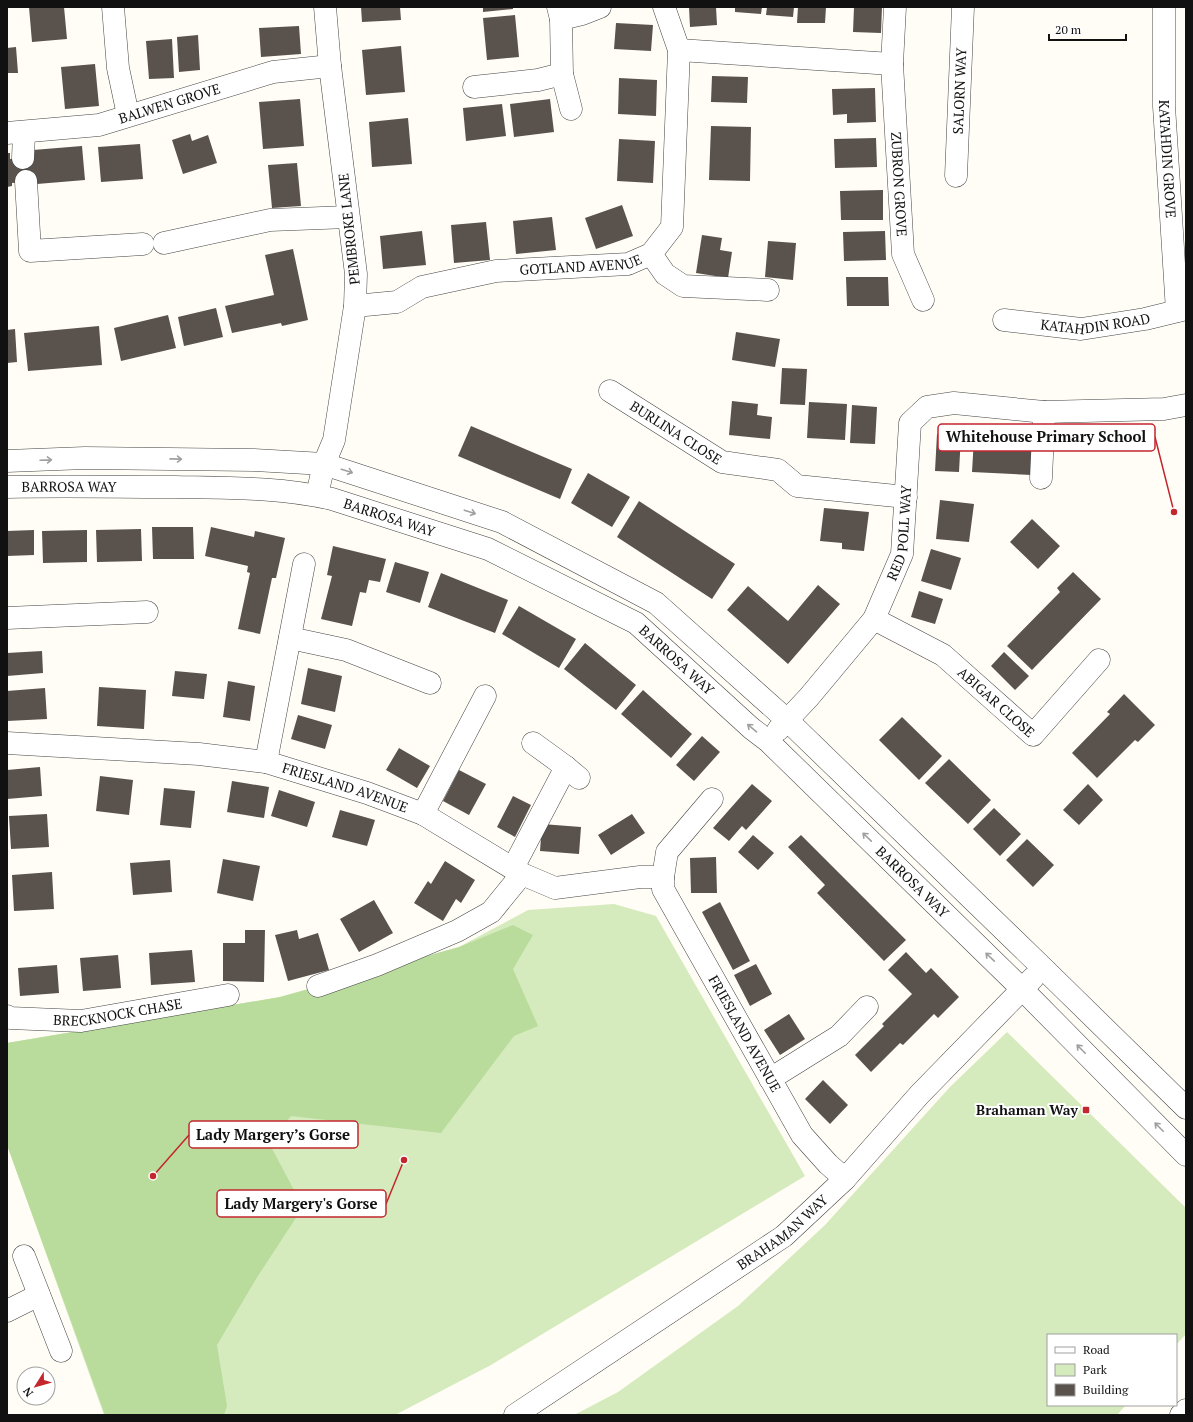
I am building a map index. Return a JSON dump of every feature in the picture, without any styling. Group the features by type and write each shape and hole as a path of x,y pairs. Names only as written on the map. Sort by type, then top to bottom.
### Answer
{"street":[{"path":"113,7 118,68 128,115"},
{"name":"PEMBROKE LANE","path":"317,495 324,464 334,440 355,306 356,274 330,66 325,7"},
{"path":"571,109 562,74 559,13 582,14 600,7"},
{"name":"GOTLAND AVENUE","path":"355,306 397,302 422,287 496,271 628,264 651,254 672,227 679,50 664,7"},
{"name":"ZUBRON GROVE","path":"895,7 892,64 902,254 923,300"},
{"name":"SALORN WAY","path":"956,176 963,7"},
{"name":"KATAHDIN GROVE","path":"1164,7 1164,106 1181,310"},
{"path":"679,50 892,64"},
{"name":"BALWEN GROVE","path":"16,133 99,125 273,72 330,66"},
{"path":"474,87 538,80 562,74"},
{"path":"16,133 23,158"},
{"path":"26,181 30,252 154,243 270,220 348,217"},
{"path":"651,254 665,274 683,286 768,290"},
{"name":"KATAHDIN ROAD","path":"1004,320 1081,329 1145,319 1181,310"},
{"name":"BURLINA CLOSE","path":"610,390 722,462 778,470 797,486 906,497"},
{"name":"RED POLL WAY","path":"768,741 809,697 874,619 902,554 910,423 927,407 954,403 1044,412 1164,409 1186,405"},
{"path":"1042,478 1044,412"},
{"name":"BARROSA WAY","path":"7,461 85,458 254,460 324,464 502,522 656,603 787,720 1186,1108"},
{"name":"BARROSA WAY","path":"7,487 88,486 259,488 317,495 488,549 636,623 768,741 1022,989 1186,1155"},
{"path":"266,762 304,564"},
{"path":"7,618 147,612"},
{"name":"ABIGAR CLOSE","path":"874,619 943,655 1033,735 1099,660"},
{"path":"290,638 346,650 430,683"},
{"path":"423,814 485,696"},
{"name":"FRIESLAND AVENUE","path":"7,743 199,754 266,762 367,793 423,814 518,871 555,888 640,877 663,877"},
{"path":"318,986 377,964 457,931 491,912 518,871 572,772 533,743"},
{"name":"FRIESLAND AVENUE","path":"712,799 667,852 663,877 664,889 802,1135 828,1164 845,1179"},
{"name":"BRAHAMAN WAY","path":"515,1415 784,1236 845,1179 920,1095 1043,968"},
{"name":"BRECKNOCK CHASE","path":"7,1016 10,1018 80,1021 228,995"},
{"path":"770,1079 839,1036 867,1007"},
{"path":"24,1256 61,1351"},
{"path":"7,1311 39,1295"},
{"path":"1181,1415 1186,1410"}],"green space":[{"path":"614,904 656,916 805,1176 491,1365 395,1415 104,1415 7,1145 7,1043 280,997 459,947 528,910"},
{"path":"513,925 533,935 513,969 538,1026 514,1036 441,1133 291,1116 269,1143 303,1207 256,1279 217,1345 227,1406 224,1415 105,1415 7,1145 7,1043 280,997 459,947"},
{"path":"1007,1032 1186,1208 1186,1334 1177,1344 1177,1334 1047,1334 1047,1406 1125,1406 1117,1415 574,1415 618,1392 738,1306 825,1225 950,1087"}],"building":[{"path":"29,7 64,7 67,39 32,42"},
{"path":"361,7 400,7 401,20 362,22"},
{"path":"483,7 513,7 513,9 483,12"},
{"path":"689,7 716,7 717,25 690,27"},
{"path":"735,7 762,7 761,14 735,12"},
{"path":"767,7 794,7 793,17 766,15"},
{"path":"798,7 826,7 825,23 797,23"},
{"path":"854,7 882,7 881,33 853,32"},
{"path":"515,15 519,57 487,60 483,18"},
{"path":"616,23 653,25 651,51 614,49"},
{"path":"299,26 301,54 261,57 259,28"},
{"path":"198,35 200,70 179,72 177,37"},
{"path":"172,39 174,78 149,79 146,41"},
{"path":"401,46 405,92 366,95 362,50"},
{"path":"16,47 18,73 7,73 7,48"},
{"path":"95,64 99,106 65,109 61,67"},
{"path":"712,76 748,77 747,103 711,102"},
{"path":"619,78 657,80 656,116 618,114"},
{"path":"875,88 876,122 847,123 847,114 833,115 832,89"},
{"path":"300,99 304,146 263,149 259,102"},
{"path":"550,99 554,132 514,137 510,104"},
{"path":"502,104 506,136 466,141 463,108"},
{"path":"408,118 412,164 372,167 369,122"},
{"path":"711,126 751,127 750,181 709,180"},
{"path":"190,134 192,141 208,135 217,163 183,174 172,140"},
{"path":"876,138 877,167 835,168 834,139"},
{"path":"619,139 655,141 653,183 617,181"},
{"path":"140,144 143,179 101,182 98,147"},
{"path":"82,146 85,180 37,184 36,181 12,183 12,186 7,187 7,153 10,153 10,159 34,157 33,150"},
{"path":"297,163 301,206 272,208 268,165"},
{"path":"883,190 883,220 841,220 840,191"},
{"path":"622,205 633,236 596,249 585,218"},
{"path":"552,217 556,250 516,254 513,221"},
{"path":"486,222 490,260 454,263 451,225"},
{"path":"422,231 426,265 383,269 380,236"},
{"path":"885,231 886,260 844,261 843,232"},
{"path":"702,235 722,238 720,250 732,252 728,278 696,273"},
{"path":"768,241 796,243 793,280 765,277"},
{"path":"293,249 308,320 282,326 281,323 232,333 225,306 274,295 265,255"},
{"path":"846,277 888,277 889,306 847,306"},
{"path":"216,308 223,337 184,346 178,317"},
{"path":"168,315 176,348 121,361 114,328"},
{"path":"99,326 102,365 28,371 24,333"},
{"path":"15,329 17,362 7,363 7,330"},
{"path":"736,332 780,339 775,367 732,360"},
{"path":"782,368 807,369 805,405 780,404"},
{"path":"732,401 758,404 757,415 772,417 770,439 729,435"},
{"path":"809,402 847,404 845,440 807,438"},
{"path":"852,405 877,407 875,444 850,443"},
{"path":"471,426 572,469 560,499 458,456"},
{"path":"937,434 961,435 959,472 935,471"},
{"path":"974,438 1034,442 1032,475 972,472"},
{"path":"588,473 630,497 612,527 571,503"},
{"path":"940,500 974,504 969,542 936,539"},
{"path":"639,501 735,564 712,599 617,537"},
{"path":"824,508 869,512 864,551 842,549 842,543 820,541"},
{"path":"1032,519 1060,546 1038,569 1010,542"},
{"path":"152,527 193,527 194,559 153,559"},
{"path":"211,527 254,537 255,531 285,538 276,578 272,578 260,634 238,629 250,573 247,572 248,566 205,556"},
{"path":"141,529 142,561 97,562 96,530"},
{"path":"34,530 34,555 7,556 7,531"},
{"path":"87,530 87,562 43,563 42,531"},
{"path":"333,546 386,559 380,582 369,580 366,593 360,592 352,626 321,619 332,576 327,575"},
{"path":"931,549 961,558 951,590 921,581"},
{"path":"395,562 429,572 420,603 386,592"},
{"path":"1073,572 1101,599 1032,670 1007,646 1060,592 1057,588"},
{"path":"441,573 508,600 495,633 428,607"},
{"path":"818,585 840,604 788,664 727,610 748,586 788,621"},
{"path":"919,591 943,599 935,624 911,617"},
{"path":"519,606 576,639 559,668 502,634"},
{"path":"585,643 636,685 616,710 564,669"},
{"path":"42,651 43,673 7,676 7,653"},
{"path":"1004,652 1029,676 1015,690 991,666"},
{"path":"308,668 342,676 335,712 301,704"},
{"path":"175,671 207,674 204,699 172,696"},
{"path":"228,681 255,686 250,721 223,717"},
{"path":"99,687 146,690 144,729 97,726"},
{"path":"45,688 47,719 7,721 7,691"},
{"path":"643,690 692,734 671,758 621,714"},
{"path":"1124,694 1155,725 1138,742 1135,740 1097,778 1072,753 1110,714 1107,712"},
{"path":"298,715 332,725 325,749 291,739"},
{"path":"902,717 942,756 919,780 879,740"},
{"path":"702,736 720,752 694,781 676,765"},
{"path":"399,748 430,766 417,788 386,770"},
{"path":"949,759 991,800 968,824 925,783"},
{"path":"40,767 42,796 7,799 7,770"},
{"path":"459,770 486,784 469,815 443,801"},
{"path":"100,776 133,780 129,815 96,811"},
{"path":"232,781 269,787 264,818 227,812"},
{"path":"752,784 772,801 746,830 742,826 729,841 713,828"},
{"path":"1088,784 1103,800 1079,825 1063,810"},
{"path":"164,788 195,791 191,828 160,825"},
{"path":"279,790 315,802 307,827 271,816"},
{"path":"513,796 531,805 515,837 497,827"},
{"path":"994,808 1021,834 1000,856 973,829"},
{"path":"340,810 375,820 367,846 332,837"},
{"path":"47,814 49,847 11,849 9,816"},
{"path":"632,814 645,833 611,855 598,835"},
{"path":"542,824 581,827 579,854 540,851"},
{"path":"753,835 774,853 758,870 738,852"},
{"path":"801,835 906,940 884,961 817,893 825,885 788,847"},
{"path":"1027,839 1054,865 1033,887 1006,860"},
{"path":"716,857 717,893 691,893 690,858"},
{"path":"223,859 260,866 253,901 217,893"},
{"path":"170,860 172,892 133,895 130,863"},
{"path":"445,861 475,880 461,903 456,899 443,921 414,903 428,881 431,884"},
{"path":"52,872 54,909 14,911 12,875"},
{"path":"374,900 393,933 359,952 340,919"},
{"path":"720,902 750,961 733,970 702,912"},
{"path":"245,930 265,930 264,982 223,981 223,943 245,943"},
{"path":"297,930 299,939 318,933 329,970 288,981 275,935"},
{"path":"192,950 195,982 151,985 149,953"},
{"path":"906,952 926,973 931,968 959,997 938,1018 934,1014 903,1045 900,1043 871,1072 855,1055 884,1026 882,1024 912,994 888,970"},
{"path":"118,955 121,988 83,991 80,958"},
{"path":"756,964 772,994 750,1006 734,975"},
{"path":"57,965 59,993 20,996 18,968"},
{"path":"789,1014 805,1039 780,1055 764,1030"},
{"path":"823,1080 848,1105 830,1124 805,1099"}],"place":[{"name":"Whitehouse Primary School","path":"1174,512"},
{"name":"Brahaman Way","path":"1086,1110"},
{"name":"Lady Margery's Gorse","path":"404,1160"},
{"name":"Lady Margery’s Gorse","path":"153,1176"}]}
